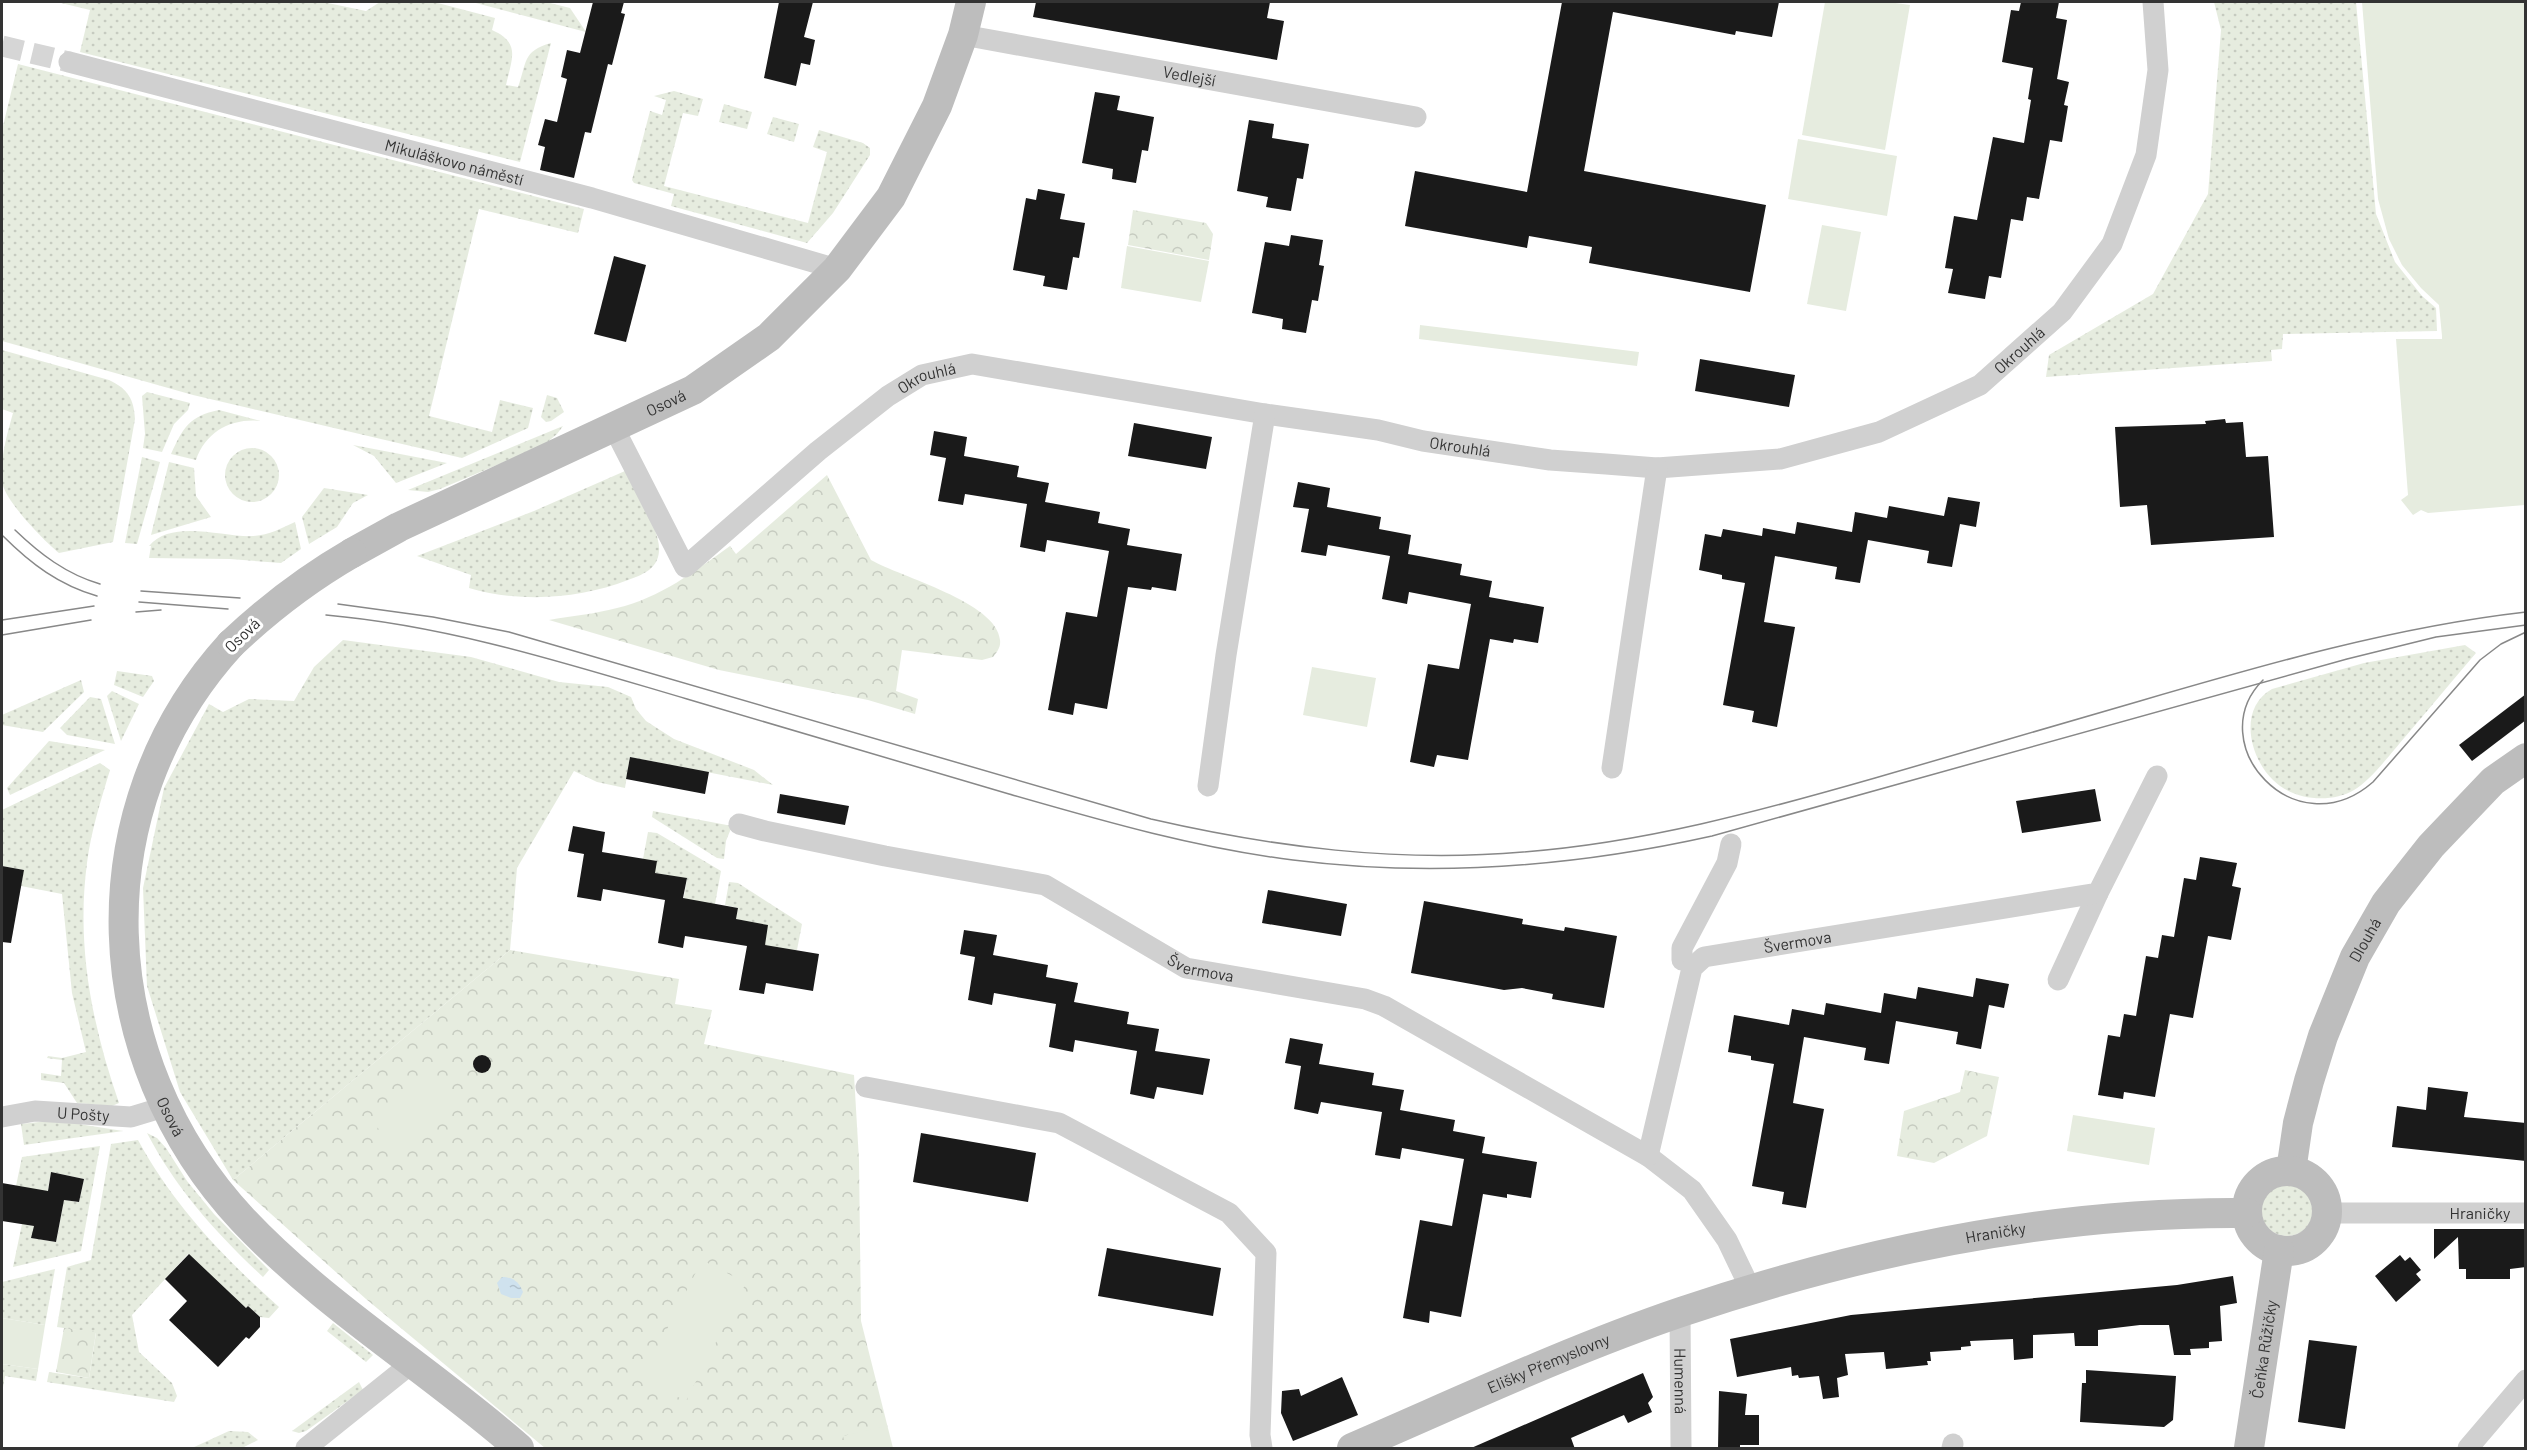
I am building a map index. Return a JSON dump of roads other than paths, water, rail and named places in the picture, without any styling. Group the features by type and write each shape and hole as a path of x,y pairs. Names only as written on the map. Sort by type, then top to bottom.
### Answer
{"street":[{"name":"Osová","path":"519,1449 291,1268 241,1218 201,1167 164,1107 146,1062 132,1005 123,948 123,899 128,849 141,801 168,734 211,666 259,618 316,574 399,527 693,390 769,338 837,269 891,197 937,106 963,35 971,2"},
{"name":"Okrouhlá","path":"614,428 685,567 818,451 888,396 922,375 972,364 1265,414 1378,430 1423,441 1550,460 1657,468 1780,459 1880,432 1980,385 2062,312 2112,244 2146,155 2158,70 2153,2"},
{"name":"Vedlejší","path":"963,35 1416,117"},
{"name":"Mikuláškovo náměstí","path":"69,62 435,156 660,217 837,269"},
{"path":"1208,786 1226,655 1265,414"},
{"path":"1612,768 1657,468"},
{"name":"Dlouhá","path":"2291,1171 2298,1123 2323,1036 2360,949 2386,903 2431,846 2493,781 2526,758"},
{"path":"2058,980 2098,893 2157,776"},
{"name":"Švermova","path":"739,824 885,856 1045,885 1186,968 1365,999 1384,1006 1648,1156 1692,1190 1727,1240 1750,1290"},
{"path":"1682,960 1682,948 1727,863 1731,844"},
{"name":"Švermova","path":"1648,1156 1692,968 1704,957 2098,893"},
{"path":"866,1087 1059,1123 1229,1213 1266,1253 1260,1436 1262,1449"},
{"name":"U Pošty","path":"2,1117 35,1111 131,1117 164,1107"},
{"path":"2280,1171 2291,1171 2311,1178 2318,1186 2324,1194 2327,1213 2322,1230 2311,1243 2296,1250 2279,1250 2271,1248 2257,1237 2252,1230 2247,1213 2252,1191 2260,1182 2280,1171"},
{"name":"Hraničky","path":"1750,1290 1908,1247 1994,1232 2082,1220 2151,1214 2247,1213"},
{"name":"Hraničky","path":"2327,1213 2365,1215 2526,1213"},
{"name":"Čeňka Růžičky","path":"2249,1449 2279,1250"},
{"name":"Elišky Přemyslovny","path":"1352,1449 1539,1367 1680,1312 1750,1290"},
{"name":"Humenná","path":"1680,1312 1681,1449"},
{"path":"306,1449 412,1363"},
{"path":"2468,1449 2526,1380"}],"water":[{"path":"502,1277 512,1279 520,1285 523,1292 520,1298 511,1298 501,1294 497,1283"}],"tunnel":[{"path":"2,46 69,62"}],"tram line":[{"path":"15,530 54,562 76,575 100,584"},
{"path":"3,536 24,556 58,580 97,596"},
{"path":"141,591 240,598"},
{"path":"139,602 228,609"},
{"path":"338,604 433,617 509,632 1151,819 1289,845 1382,854 1429,855 1476,855 1568,848 1701,824 1832,790 2331,648 2428,627 2526,612"},
{"path":"2,620 94,606"},
{"path":"136,612 161,610"},
{"path":"326,615 418,628 508,648 1044,804 1185,841 1293,860 1399,868 1504,866 1556,862 1660,847 1712,836 2347,659 2436,637 2526,625"},
{"path":"2,635 91,620"},
{"path":"2263,680 2246,705 2243,732 2250,758 2265,780 2287,796 2314,804 2343,800 2373,782 2480,660 2501,644 2526,632"}]}
